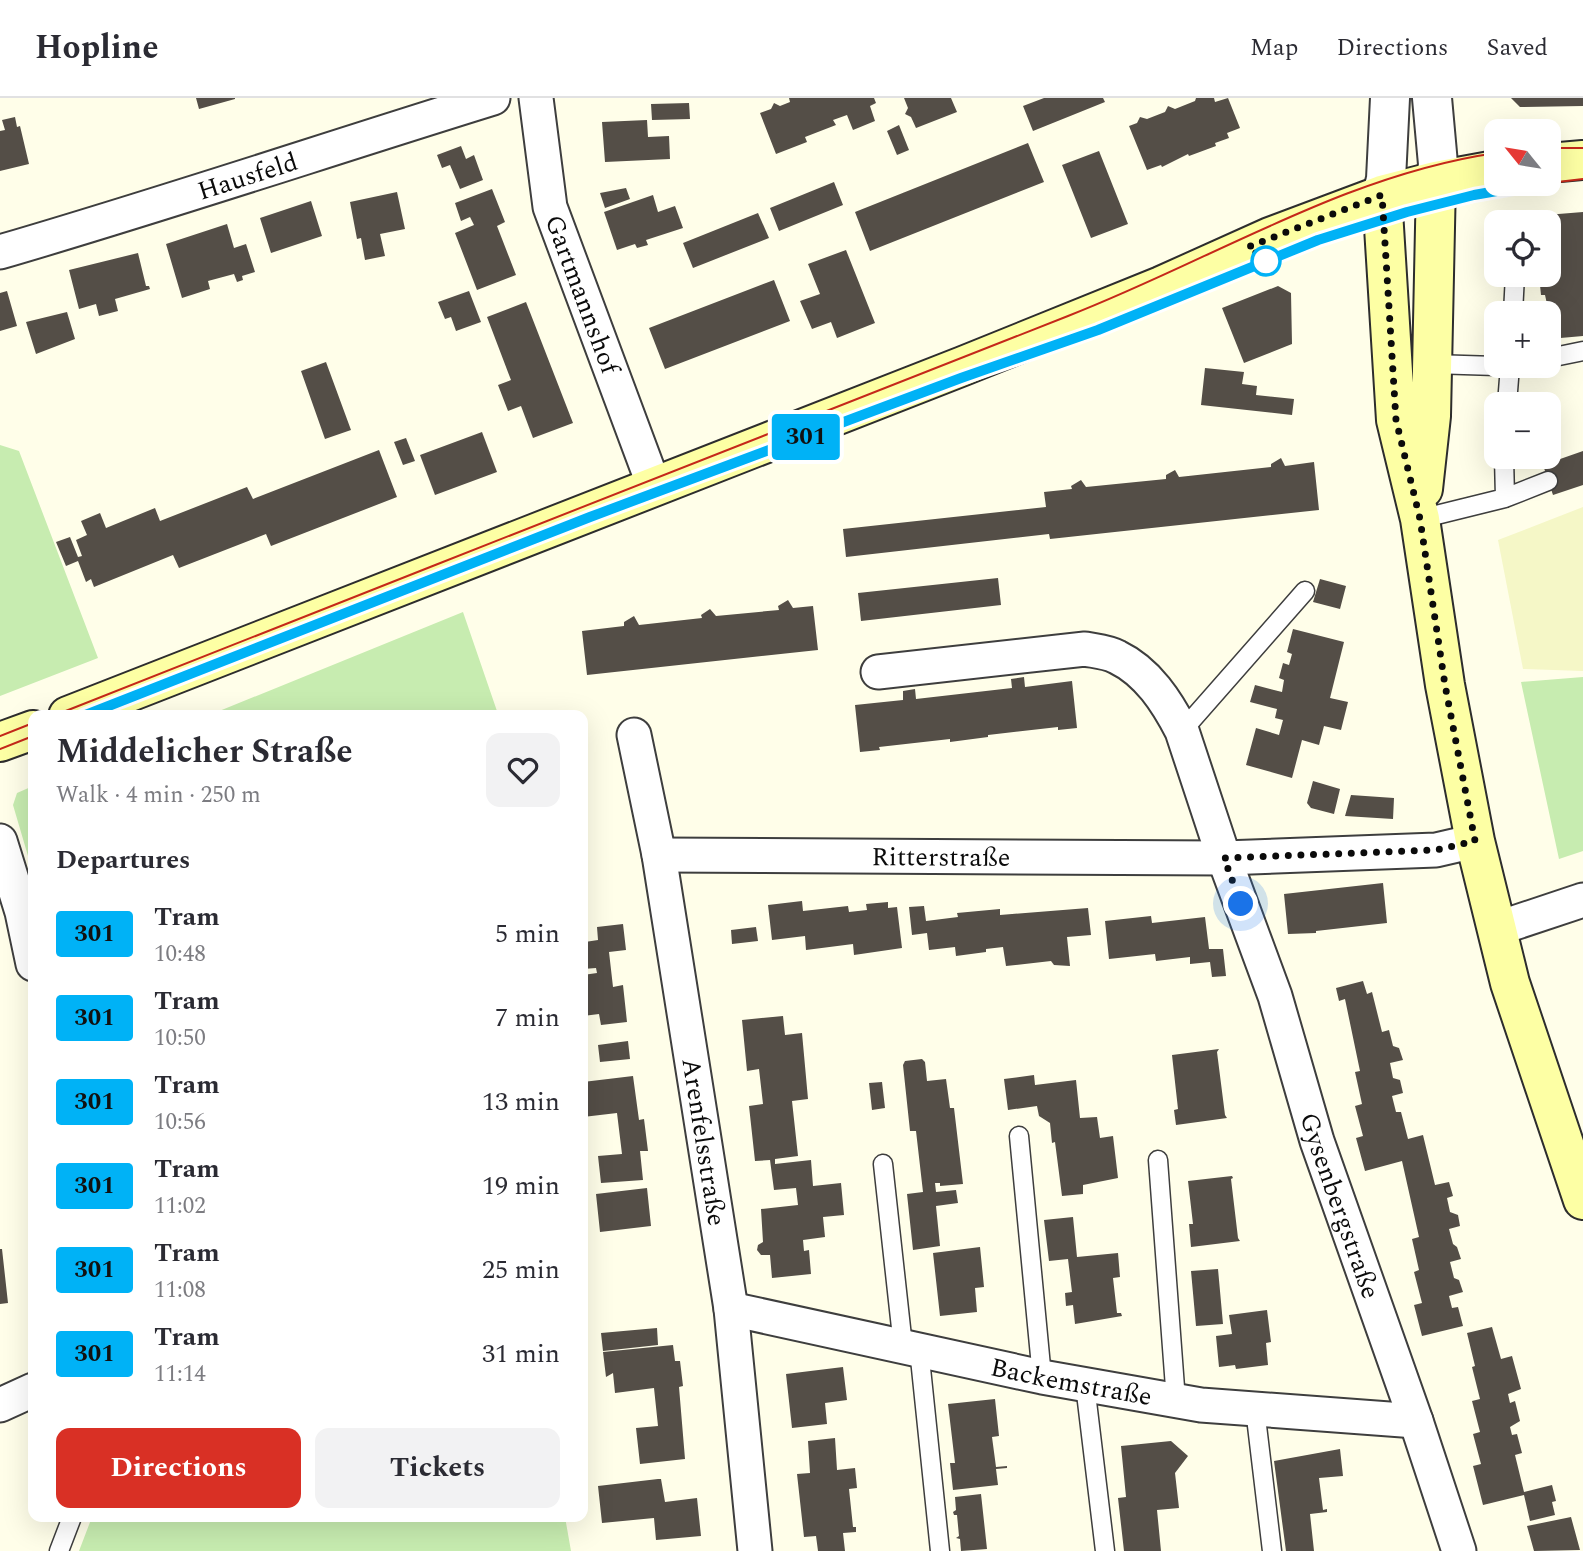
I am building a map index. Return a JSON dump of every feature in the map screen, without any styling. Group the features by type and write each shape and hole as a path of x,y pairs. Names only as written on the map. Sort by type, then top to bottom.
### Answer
{"main road":[{"path":"1561,162 1583,160"},
{"path":"83,710 975,361 1161,286 1270,237 1382,195 1484,172"},
{"path":"1420,519 1431,416 1436,181"},
{"path":"1382,195 1396,420 1420,519 1445,685 1475,841 1510,983 1583,1199"},
{"path":"0,743 28,732"}],"street":[{"name":"Hausfeld","path":"0,253 493,98"},
{"name":"Gartmannshof","path":"536,98 550,207 654,486"},
{"path":"1382,195 1386,179 1390,98"},
{"path":"1432,98 1438,164 1436,181"},
{"path":"878,671 1085,649 1116,656 1144,674 1182,732 1224,858"},
{"name":"Arenfelsstraße","path":"634,734 659,855 731,1309 755,1551"},
{"path":"0,841 28,940"},
{"name":"Ritterstraße","path":"659,855 1224,858 1436,850 1475,841"},
{"name":"Gysenbergstraße","path":"1224,858 1275,996 1317,1141 1459,1551"},
{"path":"1496,929 1583,900"},
{"name":"Backemstraße","path":"731,1309 1042,1377 1176,1401 1416,1421"},
{"path":"0,1405 28,1392"}],"lane":[{"path":"1561,356 1583,351"},
{"path":"1432,364 1484,366"},
{"path":"1505,469 1506,498"},
{"path":"1420,519 1506,498 1548,481"},
{"path":"1182,732 1305,591"},
{"path":"1019,1136 1042,1377"},
{"path":"1158,1160 1176,1401"},
{"path":"883,1164 940,1551"},
{"path":"1085,1385 1105,1551"},
{"path":"1255,1409 1272,1551"},
{"path":"59,1551 70,1522"}],"green space":[{"path":"0,445 19,451 98,658 0,696"},
{"path":"1583,507 1583,671 1523,669 1498,540"},
{"path":"463,612 497,710 222,710"},
{"path":"1583,677 1583,851 1559,859 1521,682"},
{"path":"28,788 28,856 13,805 17,793"},
{"path":"90,1522 566,1522 571,1551 79,1551"}],"building":[{"path":"196,98 235,98 235,99 199,109"},
{"path":"789,98 874,98 876,103 870,106 875,121 853,130 847,115 833,120 836,125 805,137 807,142 776,154 760,113 771,109 774,103 780,106 790,102"},
{"path":"904,98 951,98 957,112 916,128 911,117 905,114 908,108"},
{"path":"1044,98 1103,98 1105,102 1033,131 1023,106"},
{"path":"1196,98 1214,98 1215,102 1228,98 1240,128 1227,133 1229,138 1215,143 1216,146 1147,170 1129,126 1137,123 1140,117 1147,119 1165,112 1168,106 1175,109 1195,101"},
{"path":"1511,98 1583,98 1583,106 1520,107"},
{"path":"689,103 690,119 652,120 651,104"},
{"path":"15,117 17,127 20,126 29,164 0,171 0,131 5,130 2,120"},
{"path":"647,120 648,137 669,136 670,159 605,162 602,122"},
{"path":"899,125 909,150 897,155 887,131"},
{"path":"1028,143 1044,182 870,251 855,212"},
{"path":"461,146 466,159 474,155 483,180 460,189 450,165 442,168 437,155"},
{"path":"1099,151 1128,224 1091,238 1062,165"},
{"path":"834,182 843,205 779,231 770,208"},
{"path":"626,188 630,199 605,208 600,193"},
{"path":"492,189 505,222 497,226 516,275 477,290 455,233 474,225 470,217 461,221 455,203"},
{"path":"397,192 405,229 380,234 385,256 365,260 361,238 357,239 350,202"},
{"path":"653,195 658,212 675,206 683,228 646,240 648,245 637,248 635,244 617,250 604,212"},
{"path":"311,201 322,236 271,253 260,218"},
{"path":"1583,212 1583,336 1561,338 1561,301 1546,301 1545,295 1541,295 1540,287 1561,287 1561,214"},
{"path":"758,213 769,238 693,268 683,243"},
{"path":"227,224 234,248 246,244 255,272 242,276 243,280 237,282 234,274 208,281 210,289 182,298 166,244"},
{"path":"846,250 875,323 837,338 831,322 812,329 800,301 820,294 808,264"},
{"path":"138,253 146,286 150,289 115,299 118,311 99,316 96,304 79,309 69,270"},
{"path":"774,280 790,321 665,369 649,328"},
{"path":"1278,286 1291,293 1292,344 1244,363 1222,308"},
{"path":"7,291 17,326 0,331 0,293"},
{"path":"469,291 481,322 456,331 451,317 445,319 438,302"},
{"path":"526,302 573,423 533,438 521,406 508,411 498,385 511,380 487,317"},
{"path":"67,312 75,339 36,354 26,322"},
{"path":"326,362 351,430 325,439 301,371"},
{"path":"1205,368 1244,372 1242,384 1257,386 1256,395 1294,399 1292,415 1201,405"},
{"path":"482,432 497,472 435,495 420,455"},
{"path":"406,438 415,461 403,465 394,442"},
{"path":"379,450 397,497 271,546 266,534 179,568 173,555 94,587 91,579 86,582 78,561 66,566 56,542 70,537 78,557 82,556 76,540 87,535 81,521 100,513 106,528 155,508 160,521 247,487 253,499"},
{"path":"1583,451 1583,485 1553,495 1544,469 1561,469 1561,459"},
{"path":"1281,458 1285,466 1314,462 1319,510 1050,539 1049,534 846,557 843,529 1046,507 1044,492 1072,489 1071,486 1081,480 1086,487 1166,479 1166,475 1175,470 1179,477 1271,467 1271,464"},
{"path":"998,578 1001,605 861,621 858,593"},
{"path":"1320,579 1346,586 1340,609 1313,602"},
{"path":"788,600 793,608 813,606 818,650 587,675 582,631 624,626 624,622 634,616 639,625 702,618 701,615 710,609 716,616 779,610 778,606"},
{"path":"1293,629 1344,642 1330,698 1348,702 1341,730 1324,726 1319,745 1302,740 1292,778 1246,765 1256,728 1279,735 1283,720 1275,718 1277,709 1250,702 1255,685 1282,692 1284,680 1279,678 1283,663 1289,665 1292,654 1287,652"},
{"path":"1024,677 1025,687 1072,681 1077,728 1058,730 1058,727 950,742 950,739 879,747 880,750 860,752 855,705 903,700 903,691 915,689 916,699 1012,688 1011,679"},
{"path":"1313,781 1340,789 1334,814 1311,808 1307,803"},
{"path":"1351,795 1394,798 1393,819 1345,816"},
{"path":"1383,883 1387,923 1288,934 1284,894"},
{"path":"802,901 803,911 848,906 849,912 867,910 866,904 888,902 888,908 897,907 902,948 854,955 853,944 806,950 805,936 772,940 768,905"},
{"path":"924,906 926,921 958,917 957,913 1000,909 1000,915 1088,908 1091,935 1067,937 1070,966 1054,965 1051,961 1006,966 1003,947 956,956 955,947 929,950 927,933 912,935 909,907"},
{"path":"1151,916 1152,923 1205,917 1209,949 1223,949 1226,976 1212,977 1210,962 1190,964 1190,957 1156,961 1155,954 1109,959 1105,921"},
{"path":"623,924 626,950 609,952 613,987 623,985 627,1022 601,1025 599,1014 588,1015 588,974 597,973 596,968 588,969 588,942 598,940 597,927"},
{"path":"756,927 758,941 732,944 731,930"},
{"path":"1363,981 1367,994 1372,992 1382,1032 1389,1030 1393,1046 1399,1048 1403,1060 1390,1063 1393,1078 1400,1080 1403,1093 1392,1096 1396,1112 1401,1112 1408,1139 1423,1135 1435,1185 1449,1182 1453,1196 1447,1198 1450,1212 1458,1215 1460,1226 1449,1229 1461,1259 1450,1262 1454,1278 1459,1280 1463,1292 1449,1296 1452,1308 1458,1307 1463,1326 1422,1336 1414,1305 1422,1303 1414,1272 1419,1270 1412,1239 1419,1237 1402,1161 1365,1171 1356,1138 1363,1136 1355,1106 1362,1104 1355,1072 1360,1071 1345,999 1339,1001 1336,988"},
{"path":"783,1016 785,1035 802,1033 808,1099 792,1101 798,1156 775,1159 775,1164 811,1160 813,1186 841,1183 844,1215 823,1217 825,1237 803,1240 804,1251 809,1250 811,1274 772,1278 770,1255 761,1255 757,1250 758,1245 763,1242 761,1209 798,1205 796,1188 774,1190 770,1160 755,1161 749,1106 763,1104 759,1069 747,1071 742,1020"},
{"path":"628,1041 630,1059 600,1062 598,1045"},
{"path":"1219,1049 1217,1052 1227,1118 1176,1125 1174,1110 1178,1109 1172,1055"},
{"path":"922,1059 925,1062 927,1081 946,1079 950,1108 954,1108 963,1184 940,1186 940,1183 935,1183 936,1192 956,1190 958,1203 936,1206 940,1246 913,1250 907,1194 923,1192 916,1131 910,1131 903,1065 905,1061"},
{"path":"1034,1075 1035,1085 1076,1080 1080,1118 1097,1117 1100,1138 1113,1136 1118,1178 1083,1185 1083,1194 1062,1196 1050,1123 1039,1116 1037,1106 1008,1110 1004,1079"},
{"path":"633,1076 639,1120 644,1119 648,1151 640,1151 643,1180 601,1183 598,1156 622,1154 617,1113 588,1116 588,1081"},
{"path":"882,1082 885,1108 872,1110 869,1083"},
{"path":"1232,1176 1240,1241 1191,1247 1189,1224 1193,1224 1188,1181"},
{"path":"647,1188 651,1226 600,1232 596,1194"},
{"path":"1073,1217 1077,1257 1118,1253 1120,1277 1113,1278 1117,1313 1122,1316 1075,1324 1073,1305 1066,1306 1065,1293 1072,1292 1068,1259 1049,1261 1044,1220"},
{"path":"980,1247 984,1287 975,1288 977,1312 940,1316 933,1253"},
{"path":"0,1249 8,1303 0,1304"},
{"path":"1218,1269 1223,1324 1196,1326 1191,1271"},
{"path":"1267,1310 1271,1342 1266,1343 1268,1365 1236,1369 1235,1365 1219,1367 1216,1336 1232,1334 1229,1315"},
{"path":"1492,1327 1501,1359 1512,1356 1521,1389 1508,1394 1510,1403 1515,1401 1520,1421 1510,1427 1512,1435 1517,1434 1522,1453 1515,1455 1524,1492 1552,1485 1556,1501 1552,1502 1555,1515 1530,1521 1524,1495 1483,1505 1473,1466 1481,1464 1473,1434 1480,1432 1472,1401 1480,1399 1467,1333"},
{"path":"657,1328 658,1345 603,1351 601,1333"},
{"path":"673,1345 675,1361 680,1361 683,1386 679,1387 685,1459 640,1464 636,1428 658,1426 654,1388 615,1393 613,1373 606,1377 603,1352"},
{"path":"843,1367 847,1400 825,1403 827,1424 792,1428 786,1374"},
{"path":"995,1399 999,1436 992,1437 996,1467 1007,1468 996,1469 998,1485 953,1490 950,1463 955,1463 948,1404"},
{"path":"835,1438 837,1470 855,1468 857,1488 849,1489 853,1527 856,1527 856,1532 843,1533 845,1551 818,1551 816,1536 804,1537 797,1474 810,1473 808,1441"},
{"path":"1171,1441 1188,1456 1175,1473 1179,1508 1157,1510 1161,1551 1124,1551 1118,1498 1126,1497 1121,1446"},
{"path":"1340,1449 1343,1476 1319,1478 1323,1510 1327,1509 1327,1512 1310,1514 1314,1551 1286,1551 1274,1461"},
{"path":"661,1479 665,1502 697,1498 701,1536 656,1540 654,1518 602,1523 598,1486"},
{"path":"981,1494 987,1549 961,1551 960,1539 956,1538 959,1536 957,1515 953,1512 956,1510 955,1497"},
{"path":"1571,1517 1580,1550 1534,1551 1527,1526"}],"tram line":[{"path":"1561,148 1583,148"},
{"path":"68,710 1068,316 1331,200 1385,180 1440,164 1484,155"},
{"path":"1561,182 1583,179"},
{"path":"98,710 590,517 961,378 1098,330 1318,240 1407,212 1484,193"},
{"name":"301","path":"98,710 590,517 961,378 1098,330 1318,240 1407,212 1484,193"},
{"path":"0,736 28,725"},
{"path":"0,749 28,738"}],"route":[{"path":"1241,904 1224,858 1436,850 1475,841 1445,685 1420,519 1396,420 1382,195 1248,247 1266,261"}]}
